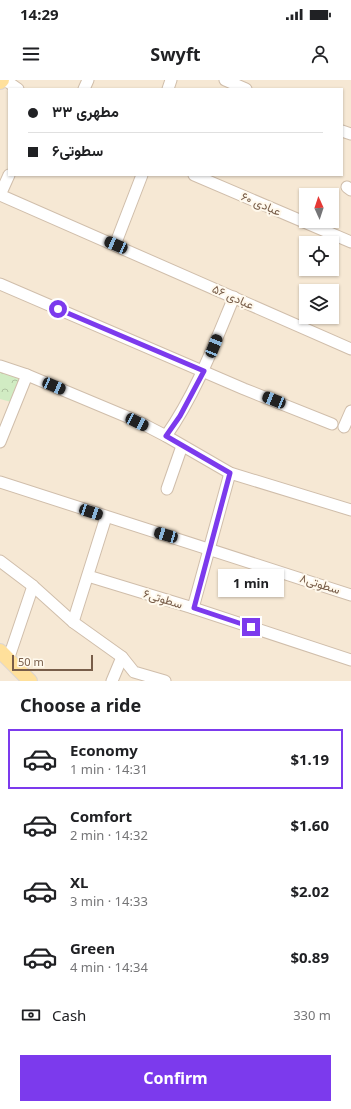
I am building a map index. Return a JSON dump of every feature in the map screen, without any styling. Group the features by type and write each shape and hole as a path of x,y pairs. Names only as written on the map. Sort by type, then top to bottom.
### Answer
{"main road":[{"path":"4,656 30,681"}],"street":[{"path":"5,80 17,88"},
{"path":"225,80 244,88"},
{"path":"0,195 9,176"},
{"path":"116,245 142,176"},
{"name":"عبادی ۶۰","path":"196,176 351,242"},
{"name":"عبادی ۵۶","path":"0,195 351,348"},
{"path":"0,284 332,424"},
{"path":"166,436 180,416 204,371 234,297"},
{"path":"0,366 26,375 166,436 230,473 351,510"},
{"path":"0,442 26,375"},
{"path":"344,427 351,411"},
{"path":"167,489 182,446"},
{"path":"194,608 230,473"},
{"name":"سطوتی۸","path":"0,482 106,517 210,548 351,595"},
{"path":"74,622 106,517"},
{"path":"0,561 33,586 74,622 122,657 134,672 165,681"},
{"name":"سطوتی۶","path":"88,576 194,608 351,660"},
{"path":"4,656 33,586"},
{"path":"112,681 122,657"}],"shaded area":[{"path":"0,80 351,80 351,681 0,681"}],"green space":[{"path":"0,372 19,378 11,402 0,399"}],"route":[{"path":"58,309 204,371 180,416 166,436 230,473 194,608 251,627"}]}
